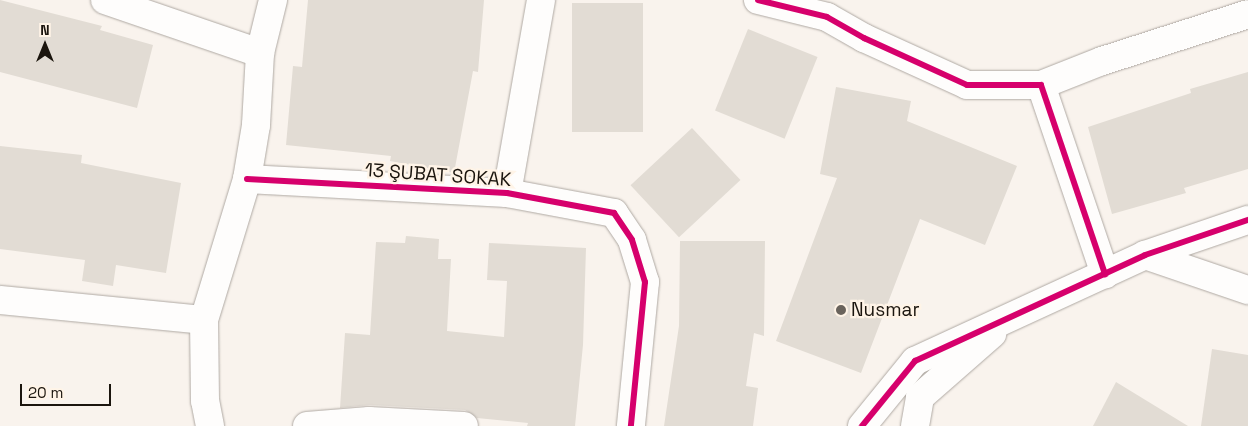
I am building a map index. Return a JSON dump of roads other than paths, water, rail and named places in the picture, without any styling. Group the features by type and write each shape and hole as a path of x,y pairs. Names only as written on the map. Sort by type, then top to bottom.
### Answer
{"street":[{"path":"105,0 260,53"},
{"path":"210,426 205,401 204,320 247,180 256,124 260,53 273,0"},
{"name":"13 ŞUBAT SOKAK","path":"507,193 541,0"},
{"path":"758,0 828,9 864,38 967,85 1041,85 1102,61 1248,14"},
{"path":"1041,85 1105,274"},
{"name":"13 ŞUBAT SOKAK","path":"247,180 507,193 614,212 632,240 645,282 631,426"},
{"path":"862,426 915,361 1144,255 1248,220"},
{"path":"1144,255 1248,290"},
{"path":"0,300 204,320"},
{"path":"915,426 920,397 1016,314"},
{"path":"307,426 368,421 464,426"}],"place":[{"name":"Nusmar","path":"841,310"}]}
